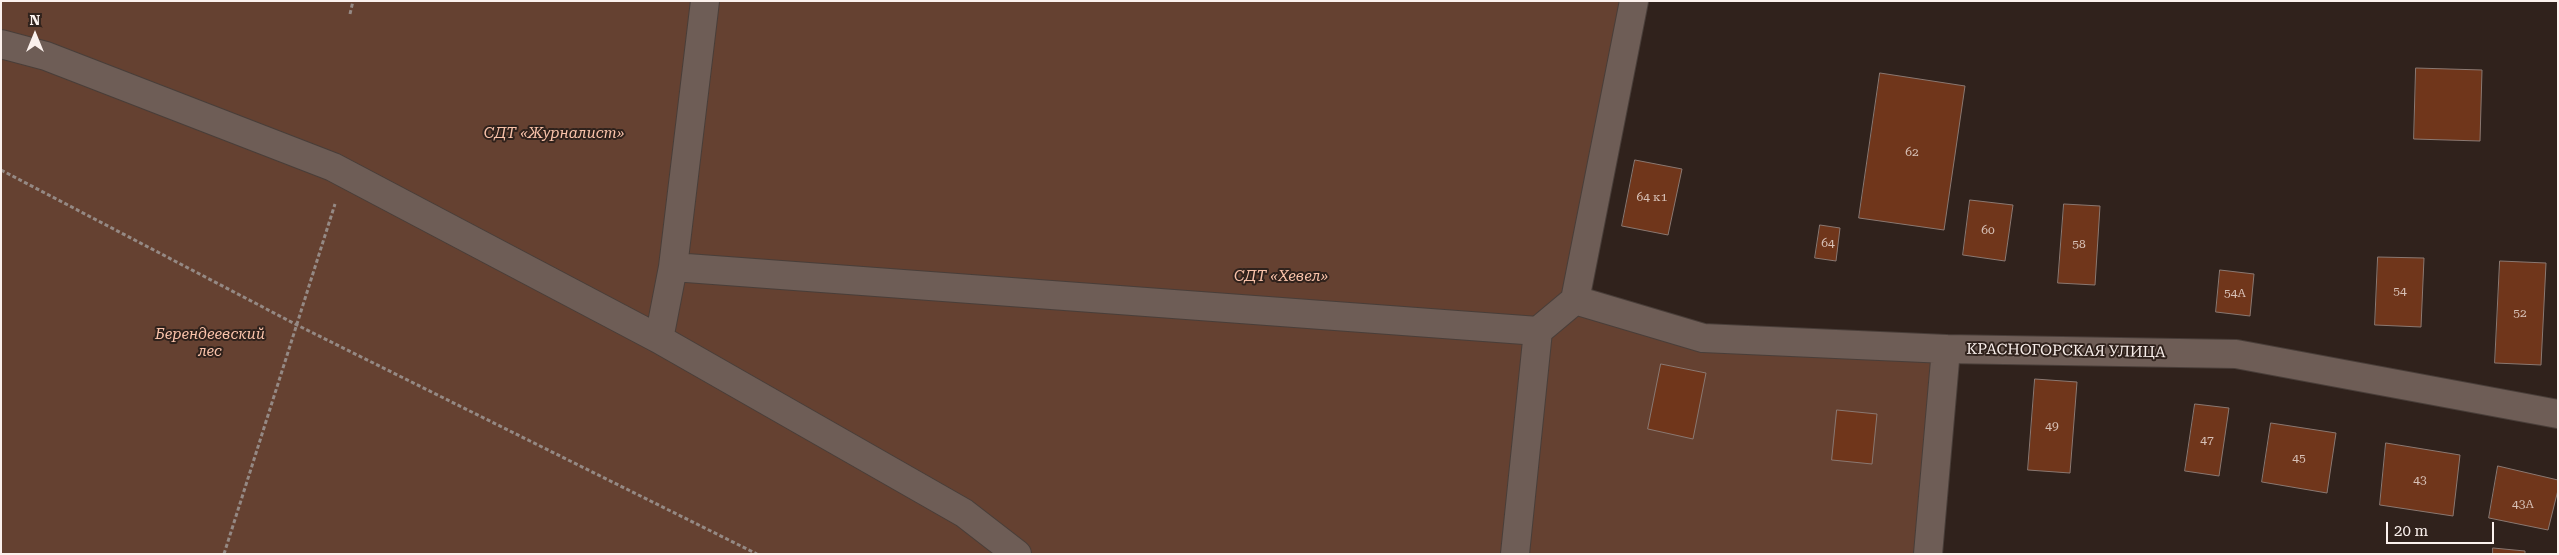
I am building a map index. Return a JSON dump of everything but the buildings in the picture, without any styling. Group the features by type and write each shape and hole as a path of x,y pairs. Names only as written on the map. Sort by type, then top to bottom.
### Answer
{"street":[{"path":"659,339 673,267 705,1"},
{"path":"1515,554 1538,331 1575,300 1634,1"},
{"path":"1,44 46,56 333,167 659,339 964,512 1017,554"},
{"path":"673,267 1538,331"},
{"name":"КРАСНОГОРСКАЯ УЛИЦА","path":"1575,300 1703,338 1946,349 2236,354 2558,414"},
{"path":"1928,554 1946,349"}],"path":[{"path":"350,14 353,1"},
{"path":"224,554 335,205 333,167"},
{"path":"1,170 297,324 757,554"}],"green space":[{"path":"1,1 1634,1 1575,299 1703,338 1946,349 1928,554 1,554"}],"park label":[{"name":"СДТ «Журналист»","path":"554,134"},
{"name":"СДТ «Хевел»","path":"1281,277"},
{"name":"Берендеевский лес","path":"210,344"}]}
